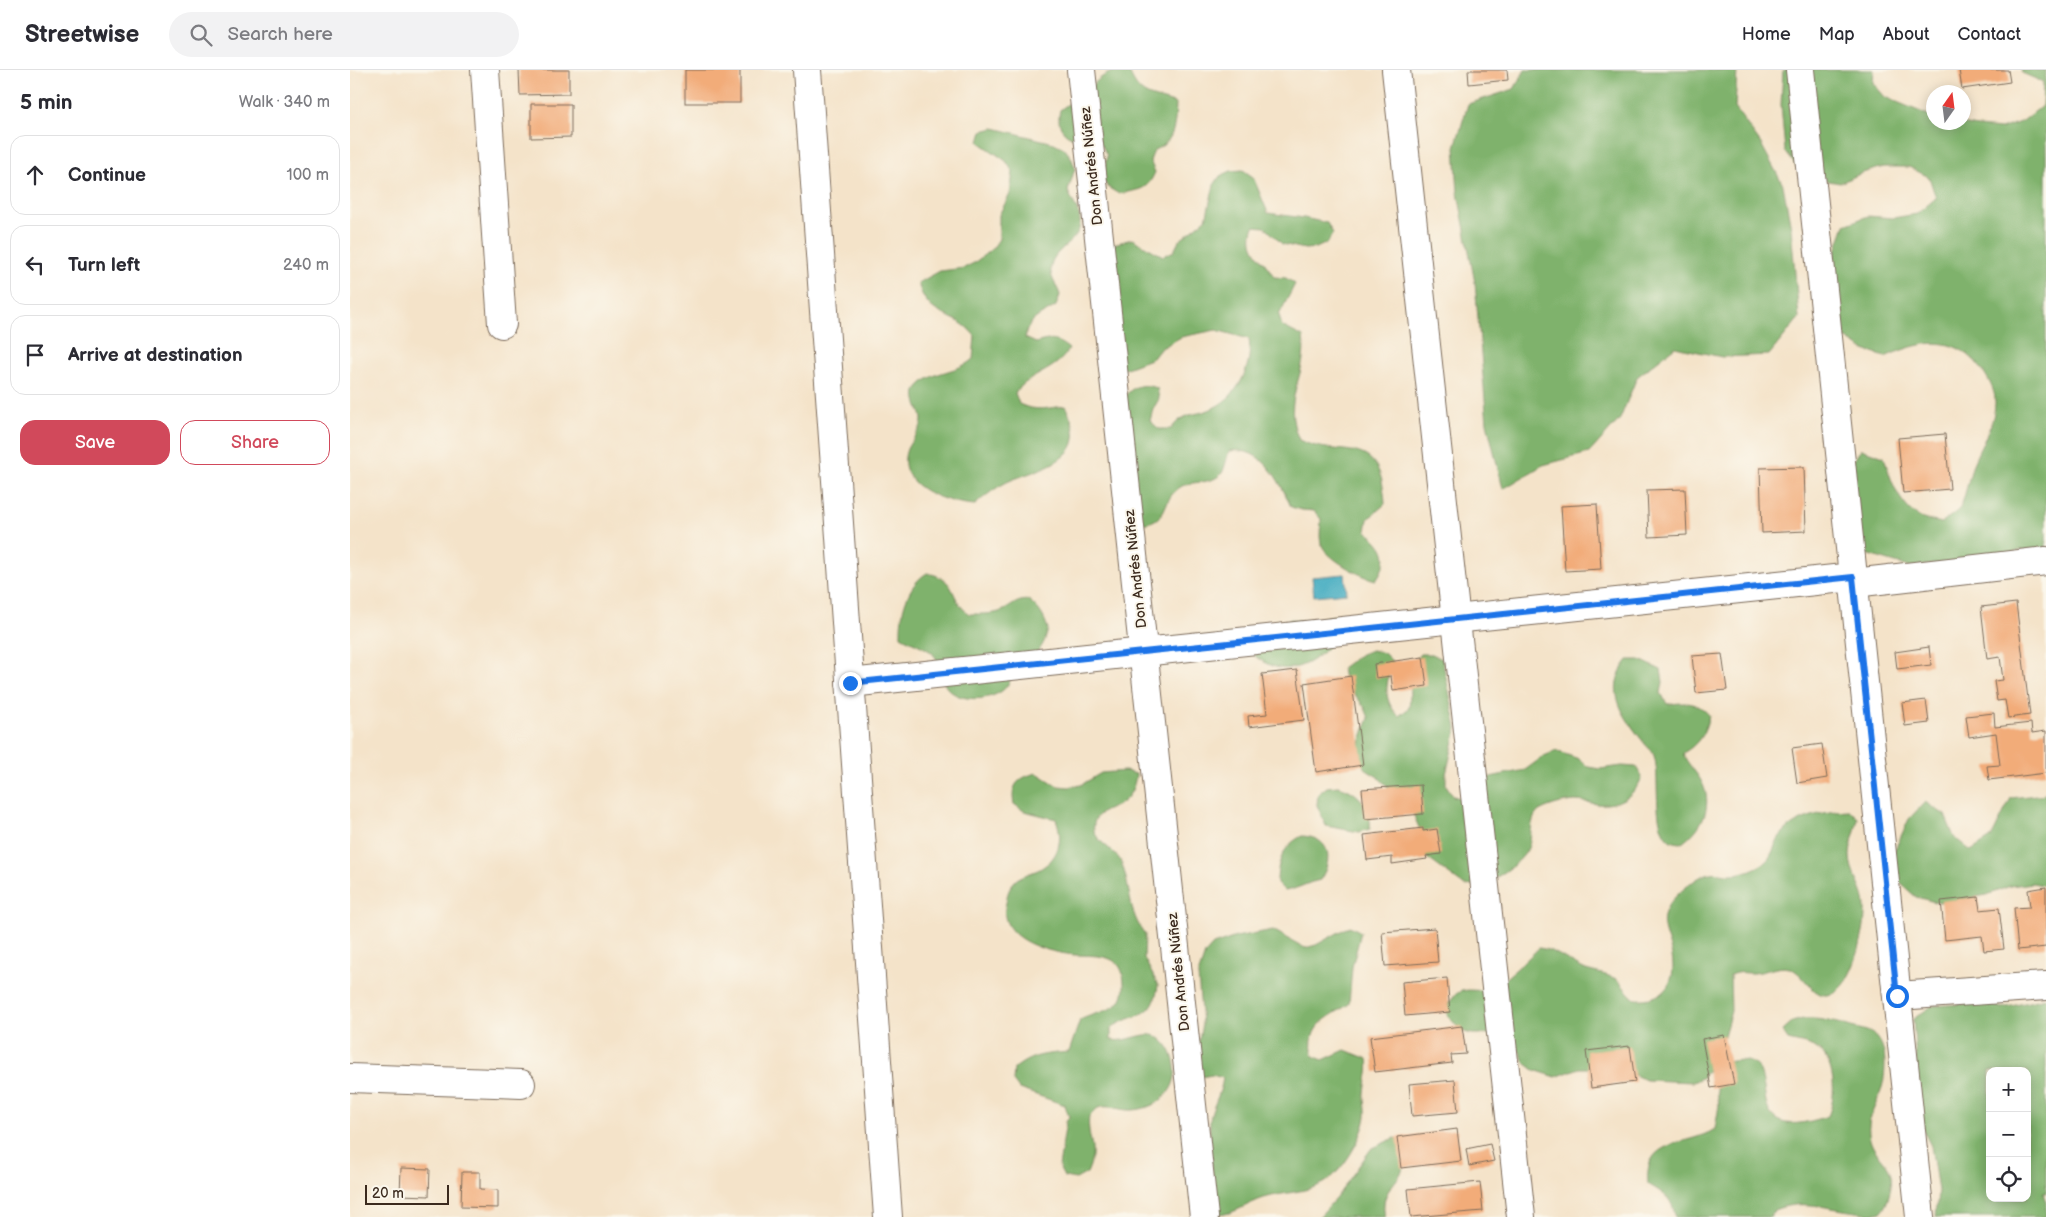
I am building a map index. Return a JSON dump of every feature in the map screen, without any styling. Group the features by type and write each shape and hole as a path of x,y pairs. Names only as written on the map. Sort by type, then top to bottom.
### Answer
{"street":[{"path":"485,70 502,324"},
{"path":"807,70 888,1217"},
{"name":"Don Andrés Núñez","path":"1081,70 1204,1217"},
{"path":"1396,70 1521,1217"},
{"path":"1800,70 1920,1217"},
{"path":"850,683 1456,619 2046,561"},
{"path":"1897,996 2046,986"},
{"path":"350,1078 521,1084"}],"green space":[{"path":"1119,70 1130,74 1143,93 1176,104 1174,126 1170,137 1161,147 1154,150 1150,161 1155,172 1149,183 1141,189 1119,194 1109,188 1102,179 1107,156 1102,145 1070,136 1061,127 1059,120 1060,110 1102,77"},
{"path":"1525,70 1737,70 1735,108 1761,144 1783,185 1791,228 1799,318 1769,355 1722,357 1675,347 1637,377 1620,419 1589,453 1543,465 1503,489 1487,423 1475,283 1458,193 1455,147 1468,104 1514,89"},
{"path":"1783,70 1874,70 1873,83 1885,97 1926,114 1926,130 1971,130 1971,126 2001,129 2023,121 2042,106 2043,82 2022,73 2021,70 2046,70 2046,550 2019,550 1996,558 1909,567 1866,554 1846,540 1848,470 1861,449 1884,457 1896,491 1912,512 1919,517 1942,523 1958,510 1963,500 1973,464 1991,424 1995,408 1995,396 1987,377 1973,359 1962,350 1950,345 1926,344 1885,357 1864,350 1844,337 1830,268 1845,225 1868,216 1893,218 1917,214 1936,198 1929,177 1909,167 1884,167 1862,173 1840,183 1818,179 1799,170 1785,151 1781,105"},
{"path":"994,128 1054,143 1064,148 1071,157 1075,168 1068,191 1079,215 1080,224 1074,237 1058,253 1051,265 1051,273 1060,295 1056,306 1032,322 1025,338 1036,343 1053,340 1069,349 1057,363 1021,386 1015,393 1019,404 1031,408 1042,409 1065,406 1072,422 1074,439 1071,448 1056,461 1003,484 975,505 951,501 925,490 915,483 908,474 905,462 907,449 922,423 916,398 919,386 931,377 967,364 973,359 975,336 959,322 935,310 923,295 918,283 940,271 964,268 974,263 993,248 999,239 999,215 1010,194 1013,172 1006,161 979,142 982,131"},
{"path":"1243,170 1253,177 1268,213 1327,223 1333,233 1327,243 1316,248 1305,249 1282,244 1265,227 1254,226 1252,242 1257,253 1274,277 1286,278 1295,284 1279,315 1282,326 1303,337 1304,351 1292,411 1299,440 1315,446 1357,452 1367,457 1376,466 1382,481 1385,504 1368,519 1366,531 1378,543 1384,553 1384,565 1376,580 1353,571 1329,555 1321,543 1321,519 1314,511 1291,507 1269,467 1251,454 1241,451 1229,451 1223,471 1217,477 1179,488 1169,499 1161,515 1149,522 1139,524 1117,404 1138,386 1157,388 1159,399 1153,409 1150,421 1159,429 1171,429 1186,416 1209,410 1224,402 1231,395 1246,369 1250,349 1249,339 1216,330 1181,337 1160,349 1153,358 1119,371 1110,245 1132,239 1163,256 1174,251 1179,241 1206,219 1214,185 1220,176 1231,171"},
{"path":"927,573 937,576 949,584 962,608 969,614 998,612 1018,602 1028,600 1041,613 1048,629 1045,640 1037,652 1018,665 1012,673 1007,686 1001,691 985,698 976,699 966,698 950,691 945,685 939,665 932,653 901,636 906,600 914,585"},
{"path":"1338,615 1350,618 1332,643 1310,662 1297,667 1284,668 1270,665 1255,656 1254,645 1280,622 1292,619 1303,621"},
{"path":"1372,650 1384,653 1392,661 1387,691 1393,710 1399,716 1409,708 1410,680 1415,660 1420,654 1432,654 1442,659 1457,728 1446,774 1446,785 1453,796 1464,799 1490,777 1525,770 1544,756 1556,751 1579,759 1588,767 1600,769 1622,766 1636,767 1642,777 1639,784 1625,798 1612,803 1597,804 1575,801 1557,804 1541,810 1534,817 1528,848 1521,859 1490,881 1479,885 1465,886 1419,852 1420,830 1411,809 1378,777 1368,771 1361,762 1357,751 1369,718 1365,708 1344,680 1342,668 1361,654"},
{"path":"1628,660 1640,660 1661,670 1663,682 1661,693 1667,704 1685,703 1695,705 1709,715 1700,737 1693,746 1683,753 1704,788 1706,806 1705,815 1701,823 1682,843 1671,841 1665,834 1658,813 1657,773 1653,753 1630,724 1619,704 1617,683 1620,671"},
{"path":"1125,771 1136,774 1133,787 1122,802 1097,817 1094,829 1099,840 1121,862 1135,918 1145,934 1144,958 1158,985 1156,997 1152,1005 1142,1014 1111,1028 1111,1040 1124,1040 1145,1035 1157,1037 1170,1050 1174,1061 1175,1076 1169,1091 1157,1103 1132,1110 1102,1107 1089,1116 1092,1156 1087,1173 1076,1179 1064,1177 1059,1167 1066,1122 1069,1117 1065,1105 1019,1089 1013,1081 1014,1069 1027,1060 1047,1054 1069,1052 1080,1020 1113,1008 1119,1002 1124,991 1123,975 1120,967 1109,958 1047,950 1020,938 1008,925 1005,911 1007,896 1011,887 1017,879 1038,870 1051,860 1058,848 1060,834 1056,819 1024,811 1014,804 1013,792 1017,783 1025,777 1037,773 1058,786 1069,787 1081,785 1101,773"},
{"path":"1338,786 1352,792 1363,801 1369,814 1370,829 1359,832 1326,826 1317,805 1318,794 1327,787"},
{"path":"2046,794 2046,886 2033,883 2010,886 1987,895 1939,903 1916,897 1899,882 1890,860 1909,819 1925,802 1945,815 1954,837 1971,851 1991,838 2011,798"},
{"path":"1849,810 1858,818 1851,846 1850,862 1863,894 1865,909 1860,947 1851,972 1839,989 1831,994 1824,995 1818,993 1796,971 1790,968 1785,967 1757,973 1730,975 1731,1011 1721,1046 1703,1077 1693,1082 1646,1080 1625,1071 1579,1068 1556,1077 1534,1070 1525,1063 1515,1042 1496,1034 1472,1034 1461,1031 1446,1013 1450,1001 1461,991 1488,989 1495,986 1539,948 1552,951 1586,970 1616,979 1635,999 1645,999 1660,994 1670,983 1673,966 1671,949 1664,925 1665,913 1671,902 1681,892 1705,875 1713,873 1740,873 1761,865 1770,857 1782,834 1788,828 1804,819 1823,813"},
{"path":"1302,836 1319,840 1324,845 1328,857 1327,864 1320,880 1285,891 1277,883 1278,868 1282,855 1290,844"},
{"path":"1350,926 1361,932 1352,967 1349,1004 1320,1024 1313,1037 1312,1045 1313,1056 1323,1060 1345,1050 1368,1059 1365,1088 1366,1116 1357,1143 1345,1163 1324,1183 1302,1191 1264,1198 1230,1213 1218,1215 1211,1157 1210,1122 1223,1078 1212,1075 1201,1077 1193,1070 1202,1024 1198,975 1205,954 1213,945 1236,937 1273,930 1305,948 1316,945"},
{"path":"2046,998 2046,1193 2043,1193 2046,1202 2046,1217 1936,1217 1938,1190 1931,1146 1921,1126 1913,1019 1932,1006 1981,1003 2003,1008"},
{"path":"1803,1019 1828,1021 1865,1031 1873,1034 1882,1045 1885,1061 1884,1077 1871,1117 1869,1134 1871,1143 1891,1174 1889,1195 1884,1208 1881,1212 1868,1213 1797,1205 1774,1210 1771,1217 1675,1217 1670,1201 1663,1193 1648,1184 1648,1169 1652,1158 1660,1151 1715,1129 1719,1105 1716,1082 1727,1062 1748,1061 1758,1069 1763,1082 1769,1111 1778,1120 1796,1123 1828,1116 1831,1109 1833,1083 1830,1066 1826,1058 1814,1047 1788,1040 1782,1031 1792,1022"},
{"path":"1394,1138 1406,1139 1406,1157 1402,1171 1387,1193 1384,1207 1385,1217 1319,1217 1336,1198 1371,1149"}],"water":[{"path":"1345,574 1347,593 1314,596 1312,577"}],"building":[{"path":"519,70 569,70 569,94 520,95"},
{"path":"685,70 740,70 740,103 685,103"},
{"path":"1468,70 1507,70 1508,80 1469,84"},
{"path":"1959,70 2008,70 2010,82 1971,88 1971,85 1961,85"},
{"path":"531,104 571,104 571,137 531,138"},
{"path":"1945,434 1950,489 1903,493 1898,438"},
{"path":"1804,467 1806,531 1762,533 1760,468"},
{"path":"1685,489 1687,535 1649,537 1647,490"},
{"path":"1597,504 1601,569 1565,571 1561,506"},
{"path":"2016,603 2030,715 2008,718 2005,700 1997,701 1994,681 2003,680 2000,657 1987,659 1981,607"},
{"path":"1929,647 1931,665 1897,669 1895,652"},
{"path":"1722,654 1727,690 1696,693 1692,656"},
{"path":"1423,657 1427,686 1393,691 1391,676 1376,678 1374,664"},
{"path":"1297,670 1304,720 1249,727 1248,716 1267,714 1262,674"},
{"path":"1351,676 1363,765 1316,772 1304,683"},
{"path":"1926,700 1929,723 1905,726 1902,703"},
{"path":"1994,713 1995,727 2031,723 2032,733 2046,731 2046,773 1989,780 1987,766 2000,765 1996,733 1969,737 1966,716"},
{"path":"1822,744 1827,778 1797,783 1792,748"},
{"path":"1421,785 1423,814 1365,819 1362,789"},
{"path":"1423,828 1423,831 1437,829 1441,854 1426,856 1427,859 1392,864 1392,857 1367,860 1364,835"},
{"path":"2046,887 2046,947 2018,950 2014,908 2030,907 2028,890"},
{"path":"1978,897 1980,910 1999,908 2004,949 1984,951 1982,936 1945,940 1941,901"},
{"path":"1435,928 1438,962 1385,966 1382,932"},
{"path":"1447,978 1450,1012 1405,1016 1402,982"},
{"path":"1462,1026 1466,1054 1451,1055 1452,1063 1375,1072 1370,1037"},
{"path":"1724,1035 1734,1084 1711,1088 1702,1039"},
{"path":"1630,1046 1635,1082 1591,1088 1586,1051"},
{"path":"1455,1080 1458,1112 1412,1116 1409,1084"},
{"path":"1457,1129 1461,1161 1401,1168 1397,1137"},
{"path":"1490,1144 1494,1161 1469,1166 1466,1149"},
{"path":"401,1168 430,1169 429,1196 400,1195"},
{"path":"462,1172 480,1172 480,1189 498,1190 498,1208 461,1207"},
{"path":"1480,1182 1483,1211 1411,1217 1408,1189"}],"route":[{"path":"850,683 1853,577 1897,996"}]}
